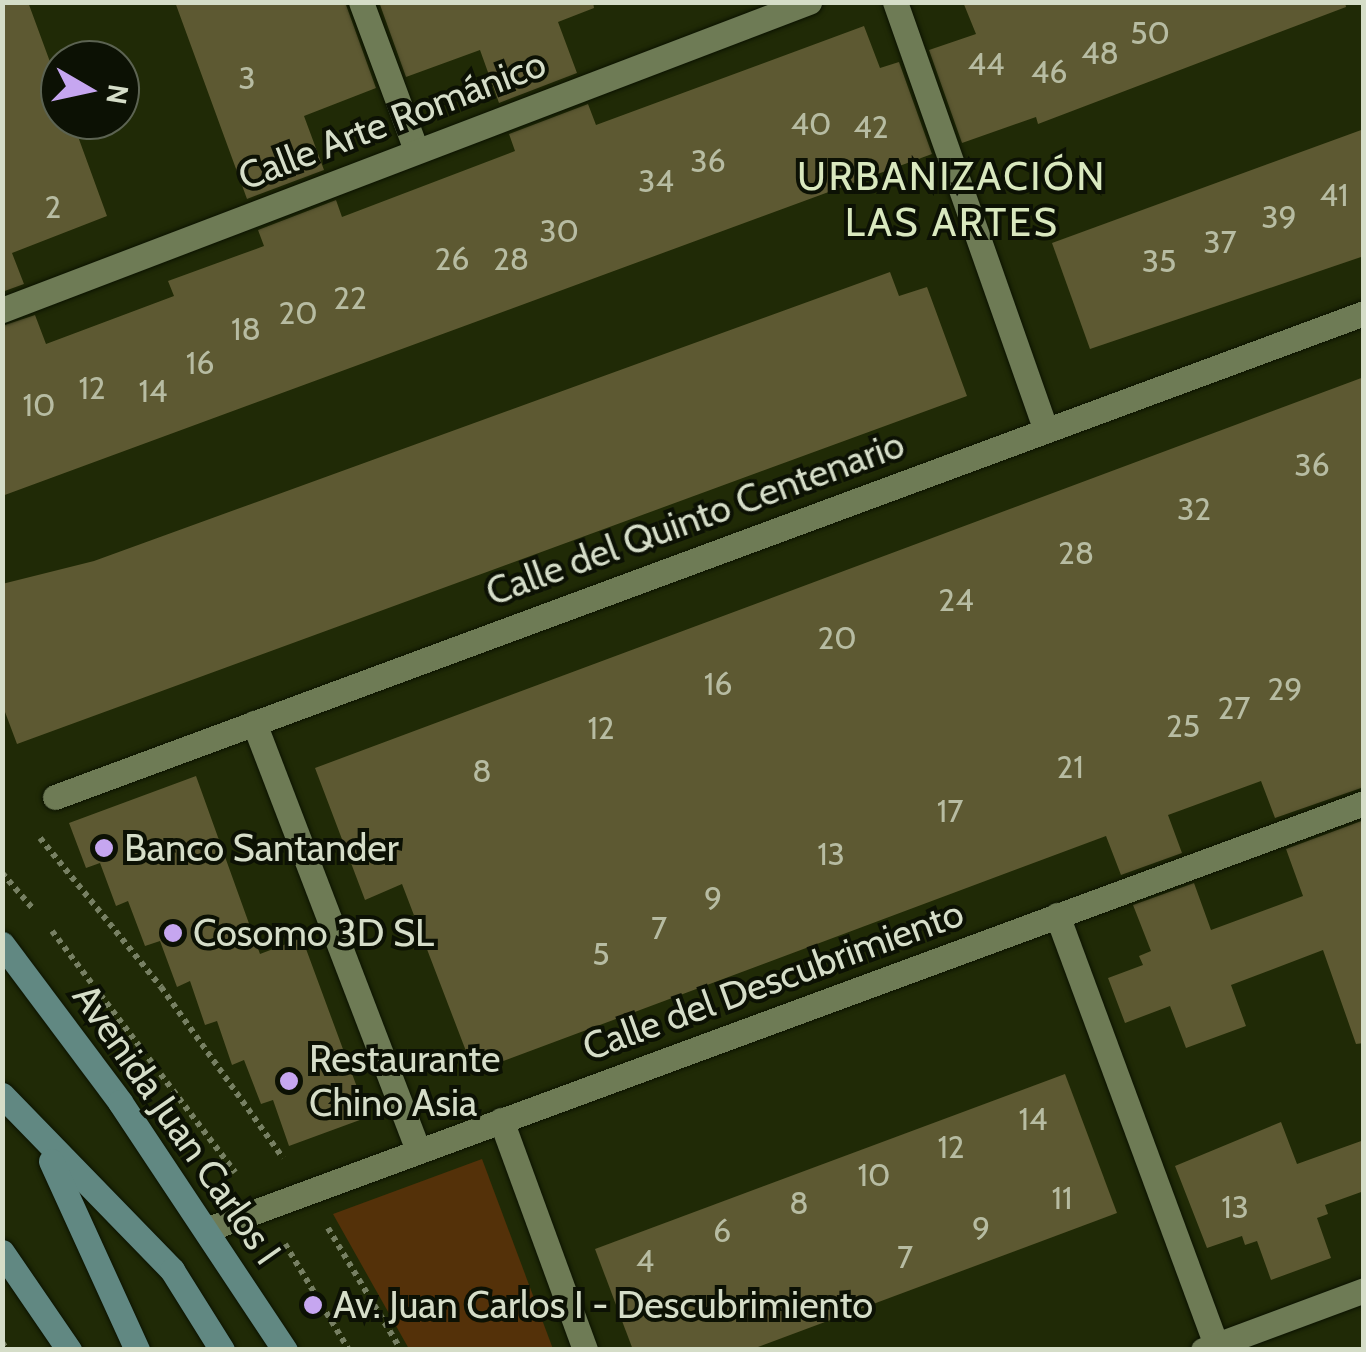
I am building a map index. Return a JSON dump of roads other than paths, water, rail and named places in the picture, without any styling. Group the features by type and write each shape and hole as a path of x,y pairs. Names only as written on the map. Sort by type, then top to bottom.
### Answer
{"main road":[{"name":"Avenida Juan Carlos I","path":"2,944 208,1230 285,1350"},
{"path":"2,1096 45,1148 172,1270 222,1350"},
{"path":"45,1148 137,1350"},
{"path":"2,1252 69,1350"}],"street":[{"path":"361,2 416,150"},
{"name":"Calle Arte Románico","path":"2,310 809,2"},
{"path":"895,2 1045,427"},
{"name":"Calle del Quinto Centenario","path":"55,797 1045,427 1364,313"},
{"path":"254,723 418,1150"},
{"name":"Calle del Descubrimiento","path":"208,1230 305,1190 1364,803"},
{"path":"1057,915 1210,1347 1364,1290"},
{"path":"500,1120 584,1350"}],"place":[{"name":"Banco Santander","path":"104,848"},
{"name":"Cosomo 3D SL","path":"173,933"},
{"name":"Restaurante Chino Asia","path":"289,1081"},
{"name":"Av. Juan Carlos I - Descubrimiento","path":"313,1305"}],"district":[{"name":"URBANIZACIÓN LAS ARTES","path":"952,199"}]}
